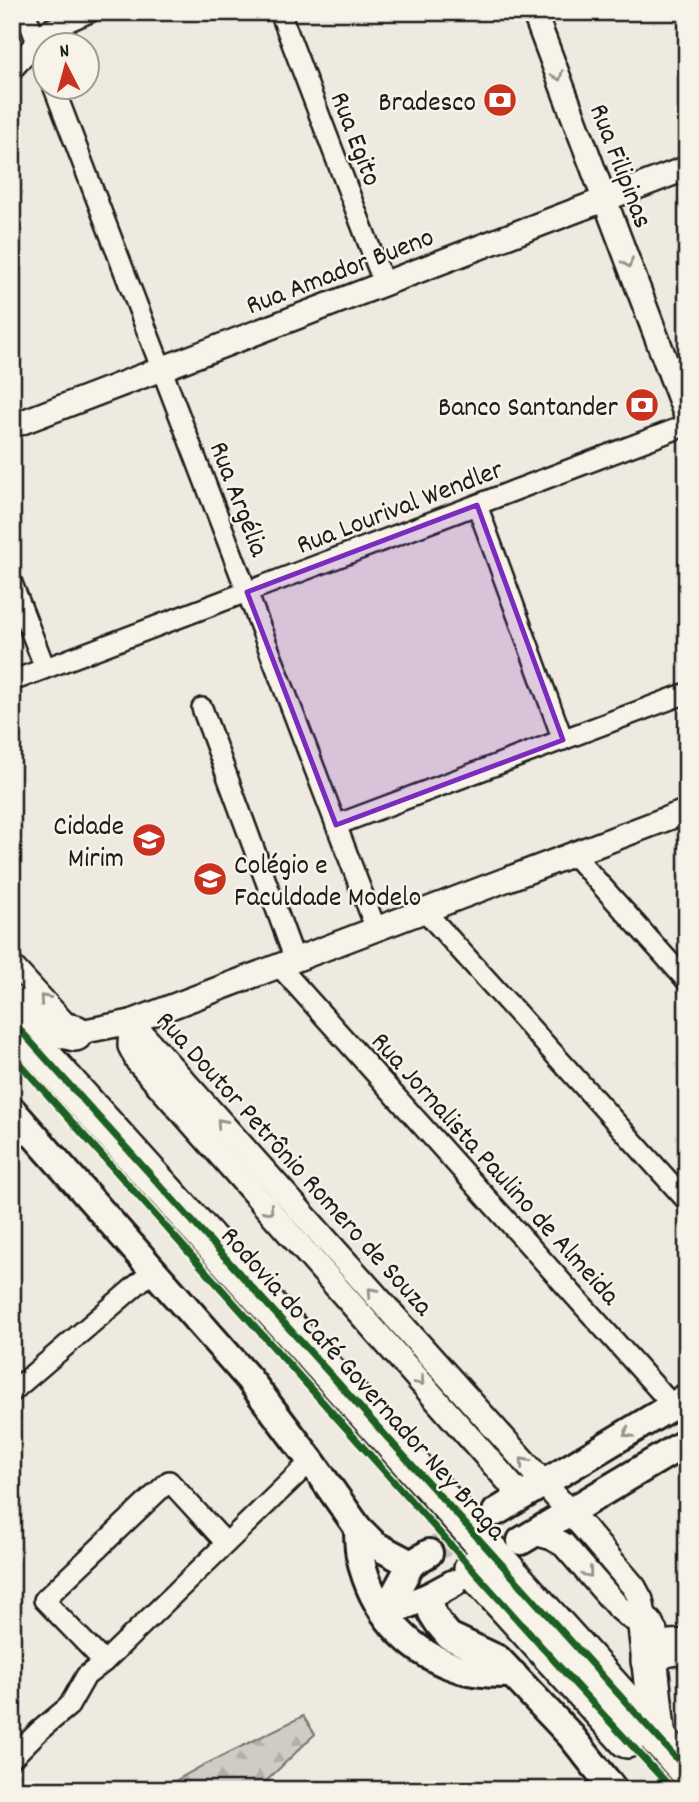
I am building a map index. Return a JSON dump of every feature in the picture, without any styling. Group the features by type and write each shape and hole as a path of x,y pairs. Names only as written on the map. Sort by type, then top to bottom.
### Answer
{"highway":[{"path":"12,1004 42,1023 75,1034"},
{"name":"Rodovia do Café Governador Ney Braga","path":"12,1021 687,1770"},
{"name":"Rodovia do Café Governador Ney Braga","path":"12,1055 673,1790"},
{"path":"646,1626 658,1739"},
{"path":"649,1661 664,1649 687,1647"}],"main road":[{"path":"12,1110 249,1380 358,1528 375,1545 420,1558"},
{"path":"496,1512 680,1402"},
{"path":"528,1537 687,1442"},
{"path":"358,1528 369,1559 396,1604 430,1637 456,1654 513,1674"},
{"path":"358,1528 360,1558 368,1587 383,1613 402,1636 426,1654 454,1667 483,1674 513,1674"},
{"path":"420,1558 408,1574 413,1588 430,1596"},
{"path":"396,1604 420,1558"},
{"path":"396,1604 430,1596 454,1583"},
{"path":"430,1596 432,1613 449,1636 498,1659 571,1736 614,1790"}],"street":[{"path":"25,12 33,32"},
{"path":"45,32 90,12"},
{"name":"Rua Egito","path":"280,12 384,284"},
{"name":"Rua Filipinas","path":"534,12 687,418"},
{"path":"12,70 32,46"},
{"name":"Rua Argélia","path":"59,102 376,929"},
{"name":"Rua Amador Bueno","path":"12,426 687,168"},
{"name":"Rua Lourival Wendler","path":"12,681 687,425"},
{"path":"477,505 563,740"},
{"path":"12,583 45,668"},
{"path":"336,825 687,693"},
{"path":"202,708 287,963"},
{"path":"12,964 75,1034 131,1022 687,811"},
{"path":"573,854 687,981"},
{"path":"424,910 687,1201"},
{"name":"Rua Jornalista Paulino de Almeida","path":"287,963 680,1402"},
{"name":"Rua Doutor Petrônio Romero de Souza","path":"131,1022 533,1490 570,1512 634,1587 641,1600 646,1626"},
{"path":"12,1392 154,1270"},
{"path":"12,1758 69,1706 86,1676 104,1662 311,1461"},
{"path":"104,1662 44,1600 169,1481 226,1543"},
{"path":"528,1537 552,1538 564,1545 617,1606 630,1617 687,1647"}],"highlighted area":[{"path":"477,505 563,740 336,825 247,592"}],"green space":[{"path":"303,1716 315,1734 257,1790 159,1790 200,1767"}],"tunnel":[{"path":"429,1553 482,1520"}],"cycle path":[{"path":"12,1021 687,1770"},
{"path":"12,1055 673,1790"}],"place":[{"name":"Bradesco","path":"500,100"},
{"name":"Banco Santander","path":"642,405"},
{"name":"Cidade Mirim","path":"149,840"},
{"name":"Colégio e Faculdade Modelo","path":"210,879"}]}
